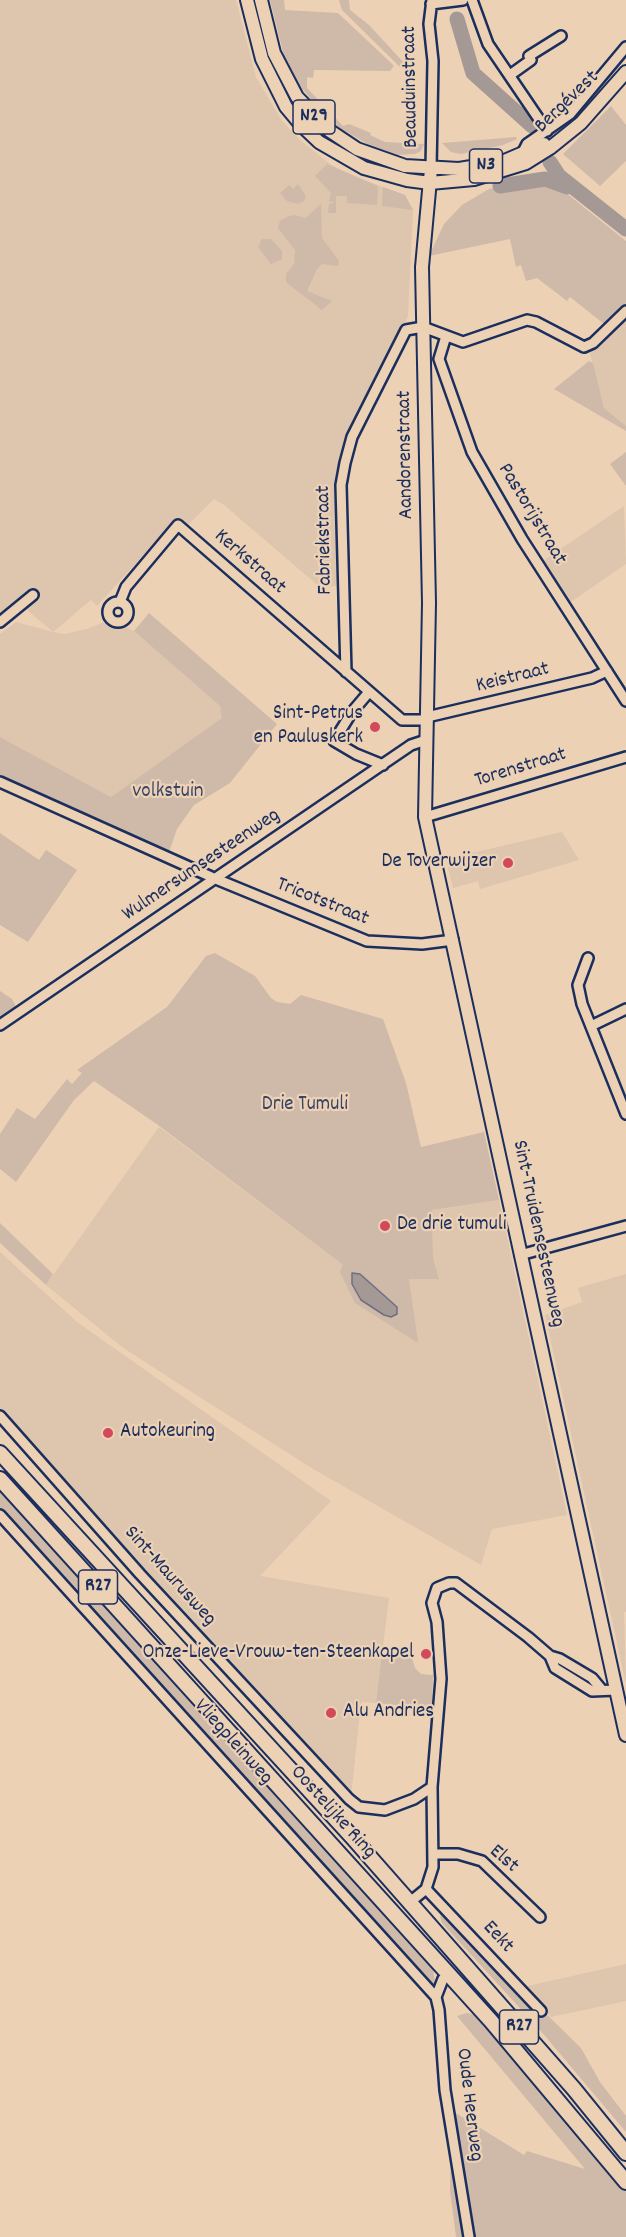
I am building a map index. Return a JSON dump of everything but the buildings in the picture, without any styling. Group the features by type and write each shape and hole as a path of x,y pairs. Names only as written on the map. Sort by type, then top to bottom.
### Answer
{"highway":[{"name":"Oostelijke Ring","path":"0,1453 353,1838 567,2081 626,2152"},
{"name":"Oostelijke Ring","path":"0,1479 491,2021 626,2181"}],"main road":[{"name":"N29","path":"247,0 262,59 286,107 302,126 319,142 364,168 384,175 430,183"},
{"name":"N29","path":"261,0 266,28 279,65 297,97 313,116 346,142 369,155 405,166 431,169"},
{"name":"Bergévest","path":"431,169 490,165 546,143 566,129 626,63"},
{"name":"Bergévest","path":"430,183 486,177 541,155 581,123 626,72"},
{"name":"Aandorenstraat","path":"426,740 428,521 422,254 431,169"},
{"name":"Sint-Truidensesteenweg","path":"426,740 425,817 626,1735"}],"street":[{"name":"Beauduinstraat","path":"431,169 433,73 429,24 431,2 463,0"},
{"path":"472,0 488,44 547,131"},
{"path":"510,75 531,60 529,56 561,36"},
{"name":"Bergévest","path":"522,154 527,144 574,109 626,47"},
{"path":"423,327 463,342 527,320 536,322 584,347 593,343 626,311"},
{"name":"Fabriekstraat","path":"346,672 341,485 345,463 352,437 398,342 406,330 423,327"},
{"name":"Pastorijstraat","path":"446,336 439,359 472,452 522,538 626,700"},
{"name":"Kerkstraat","path":"120,602 126,587 178,525 402,720 427,718"},
{"path":"0,622 33,595"},
{"name":"Keistraat","path":"427,718 592,678 607,671"},
{"path":"369,692 334,741 356,754 383,765"},
{"name":"Wulmersumsesteenweg","path":"0,1025 411,745 426,740"},
{"name":"Torenstraat","path":"425,817 626,757"},
{"name":"Tricotstraat","path":"0,782 216,879 367,941 422,944 453,940"},
{"path":"588,958 578,985 591,1026 626,1114"},
{"path":"591,1026 626,1009"},
{"path":"616,1088 626,1082"},
{"path":"520,1255 626,1226"},
{"name":"Sint-Maurusweg","path":"0,1416 140,1574 349,1799 359,1807 385,1810 414,1799 432,1787"},
{"name":"Vliegpleinweg","path":"0,1515 436,1997"},
{"path":"415,1898 426,1889 432,1874 432,1787 441,1678 437,1622 432,1603 437,1588 449,1582 456,1583 550,1656 560,1659 592,1678 602,1690 616,1690"},
{"name":"Elst","path":"433,1854 458,1854 482,1861 540,1917"},
{"name":"Eekt","path":"426,1889 541,2011"},
{"path":"436,1997 443,1979"},
{"name":"Oude Heerweg","path":"436,1997 440,2010 445,2090 469,2237"}],"shaded area":[{"path":"0,0 236,0 256,77 282,121 300,140 330,164 350,175 405,195 413,210 408,316 341,466 340,585 321,588 214,499 186,527 176,519 97,606 91,600 53,632 27,610 18,598 0,614"},
{"path":"626,318 626,426 604,408 590,353"},
{"path":"624,506 626,564 568,604 540,563"},
{"path":"16,622 64,634 87,629 104,622 113,626 122,625 134,631 220,706 223,718 111,797 0,737 0,634"},
{"name":"De Toverwijzer","path":"562,832 579,860 480,889 478,881 453,888 446,859"},
{"path":"159,1127 344,1266 417,1342 409,1278 439,1279 433,1258 432,1210 499,1200 567,1515 492,1529 481,1565 315,1470 179,1384 122,1347 46,1285"},
{"path":"0,1252 77,1322 331,1501 260,1576 389,1598 376,1703 361,1702 351,1797 0,1409"},
{"path":"352,1273 360,1274 397,1307 397,1314 391,1317 384,1315 361,1300 352,1284"},
{"path":"626,1274 626,1612 624,1612 626,1684 545,1315 582,1302 578,1288"},
{"path":"626,1964 626,2001 551,2017 523,1987"}],"green space":[{"path":"270,0 284,0 285,10 338,13 394,66 390,71 314,70 313,78 307,77 307,88 343,126 349,124 385,142 424,144 421,151 415,154 395,155 376,149 340,128 318,108 300,86 284,56"},
{"path":"339,0 349,0 350,10 369,25 406,65 405,69 401,68 342,10"},
{"path":"611,106 626,125 626,161 600,186 563,154"},
{"path":"516,137 517,139 503,145 461,154 451,152 442,143"},
{"path":"327,164 378,186 377,205 347,203 347,196 336,196 336,213 328,213 329,204 335,202 329,202 331,193 315,176"},
{"path":"523,180 531,186 551,184 560,188 626,241 626,304 604,324 570,297 567,301 537,278 526,281 521,265 516,267 510,239 429,256 444,224 462,205 489,189"},
{"path":"298,184 306,196 304,201 298,204 287,201 280,193 289,185 293,189"},
{"path":"383,187 405,195 413,210 382,206"},
{"path":"321,204 322,238 339,261 338,266 322,264 317,269 307,291 332,301 322,310 286,282 286,274 294,264 295,250 278,228 280,221 287,217 293,215 306,218"},
{"path":"262,239 271,239 282,251 282,259 271,264 258,247"},
{"path":"589,361 593,363 604,408 626,426 626,431 554,389"},
{"path":"626,452 626,486 610,464"},
{"name":"volkstuin","path":"149,613 277,724 230,783 194,805 177,829 169,852 0,775 0,737 111,797 222,718 220,706 134,631"},
{"path":"0,833 39,860 46,850 77,870 28,942 0,925"},
{"name":"Drie Tumuli","path":"215,953 255,976 271,998 277,1002 290,1004 301,995 383,1019 406,1083 421,1147 484,1132 499,1200 432,1210 433,1258 439,1279 409,1279 418,1343 355,1303 340,1272 343,1265 158,1125 94,1081 74,1100 16,1182 0,1169 0,1134 17,1108 35,1119 67,1079 72,1084 82,1073 77,1070 167,1007 206,956"},
{"path":"0,991 12,999 16,1007 0,1019"},
{"path":"0,1223 53,1274 46,1285 0,1243"},
{"path":"0,1491 433,1969 435,1984 427,1982 0,1510"},
{"path":"382,1654 412,1658 415,1668 421,1674 433,1675 432,1709 376,1703"},
{"path":"445,1915 581,2048 600,2082 626,2116 626,2132 540,2030 442,1923 440,1916"},
{"path":"467,2013 475,2015 493,2033 619,2181 626,2192 626,2237 473,2237 451,2110 524,2155 527,2151 585,2169 457,2016"},
{"path":"451,2151 466,2237 456,2237 450,2191"}],"waterway":[{"path":"457,19 473,73 532,126"},
{"path":"550,162 559,176 626,229"},
{"path":"500,186 545,179 567,187"}],"place":[{"name":"Sint-Petrus en Pauluskerk","path":"375,727"},
{"name":"De Toverwijzer","path":"508,863"},
{"name":"De drie tumuli","path":"385,1226"},
{"name":"Autokeuring","path":"108,1433"},
{"name":"Onze-Lieve-Vrouw-ten-Steenkapel","path":"426,1654"},
{"name":"Alu Andries","path":"331,1713"}]}
